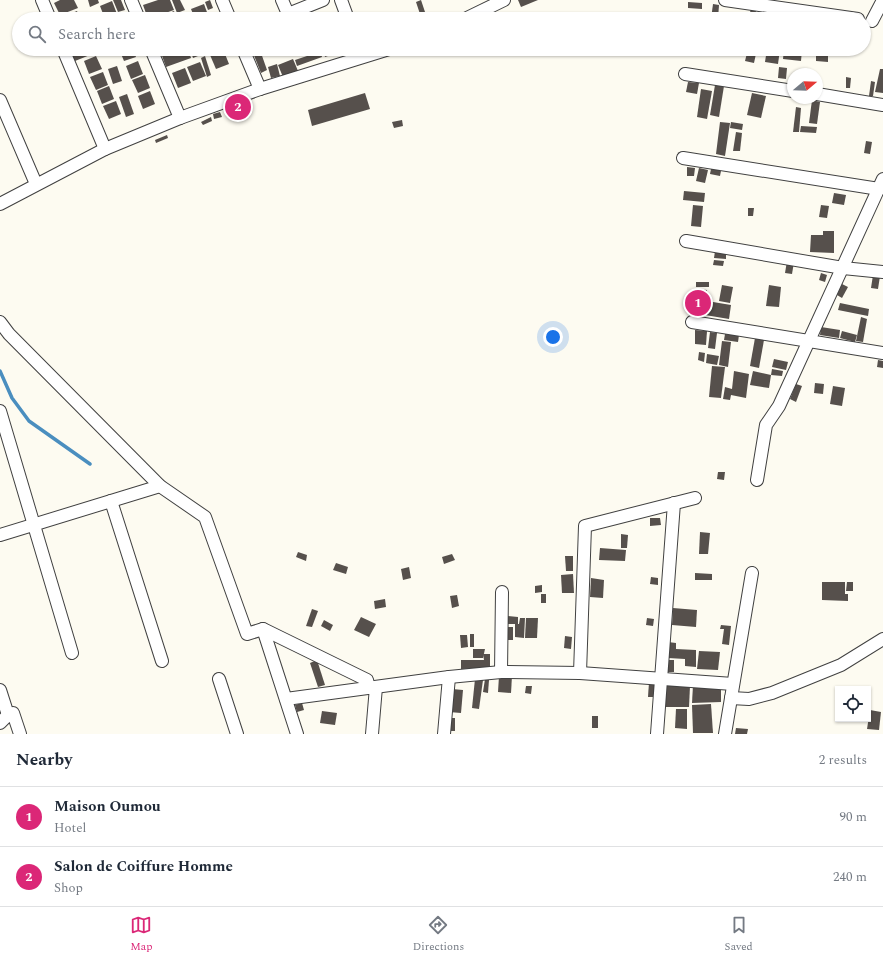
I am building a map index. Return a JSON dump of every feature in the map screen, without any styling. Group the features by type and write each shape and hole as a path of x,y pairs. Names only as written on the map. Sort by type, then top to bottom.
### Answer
{"street":[{"path":"42,0 47,12"},
{"path":"131,0 136,12"},
{"path":"222,0 227,12"},
{"path":"282,0 287,12"},
{"path":"293,12 323,0"},
{"path":"341,0 345,12"},
{"path":"479,6 504,0"},
{"path":"725,0 790,4 826,12"},
{"path":"873,21 883,0"},
{"path":"66,56 105,149"},
{"path":"154,56 180,118"},
{"path":"246,56 260,89"},
{"path":"0,204 105,149 180,118 356,56"},
{"path":"685,74 787,90"},
{"path":"823,95 883,105"},
{"path":"0,100 36,184"},
{"path":"683,158 881,184 779,406 766,425 757,480"},
{"path":"686,241 843,268 883,272"},
{"path":"0,322 9,334 160,486 205,517 247,634 263,629 367,680 373,687 372,734"},
{"path":"692,322 883,353"},
{"path":"0,412 72,653"},
{"path":"0,535 160,486"},
{"path":"580,673 585,526 695,498"},
{"path":"112,501 162,661"},
{"path":"657,734 674,503"},
{"path":"725,734 752,573"},
{"path":"501,672 502,592"},
{"path":"263,629 297,734"},
{"path":"731,698 749,699 772,694 841,665 883,639"},
{"path":"286,699 449,677 501,672 580,673 733,684"},
{"path":"444,734 449,677"},
{"path":"219,679 234,733"},
{"path":"0,690 4,719 13,713 20,734"}],"building":[{"path":"60,0 74,0 78,8 68,12 58,12 54,3"},
{"path":"88,0 98,0 99,3 90,7"},
{"path":"113,0 121,0 125,10 118,12"},
{"path":"158,0 170,0 174,10 168,12 146,12 143,5"},
{"path":"172,0 180,0 185,10 177,12"},
{"path":"210,0 213,8 208,10 205,2"},
{"path":"421,0 425,12 419,12 416,2"},
{"path":"518,0 538,0 521,7"},
{"path":"112,1 116,12 102,12 100,6"},
{"path":"688,2 702,3 702,9 688,8"},
{"path":"204,4 207,12 192,12 191,9"},
{"path":"713,4 719,5 718,12 712,12"},
{"path":"751,9 756,11 756,12 750,12"},
{"path":"73,56 88,56 75,61"},
{"path":"96,56 102,69 89,74 84,61"},
{"path":"122,56 136,56 136,57 124,61"},
{"path":"162,56 190,56 191,58 166,67"},
{"path":"205,56 211,75 207,77 201,58"},
{"path":"210,56 226,56 229,64 216,69"},
{"path":"254,56 262,56 267,70 261,73"},
{"path":"307,56 322,57 297,66 295,60"},
{"path":"746,56 756,56 754,63 745,61"},
{"path":"766,56 779,56 778,64 765,62"},
{"path":"783,56 801,56 801,61 783,59"},
{"path":"816,56 828,56 828,62 816,61"},
{"path":"293,59 298,71 283,77 278,65"},
{"path":"138,61 143,74 131,79 126,66"},
{"path":"200,62 206,76 193,81 187,67"},
{"path":"277,64 280,76 271,78 268,67"},
{"path":"117,66 122,81 113,84 108,69"},
{"path":"779,67 787,68 786,79 778,78"},
{"path":"185,68 191,83 178,88 172,73"},
{"path":"880,69 883,69 883,93 875,92"},
{"path":"103,72 108,85 96,90 90,77"},
{"path":"145,75 150,88 138,93 132,80"},
{"path":"846,77 851,78 850,88 846,88"},
{"path":"871,81 875,82 873,96 869,96"},
{"path":"688,82 699,83 697,94 686,92"},
{"path":"715,85 724,86 719,117 710,115"},
{"path":"109,86 114,99 102,104 97,91"},
{"path":"701,89 712,91 707,119 697,117"},
{"path":"150,91 155,104 143,109 138,96"},
{"path":"365,93 370,109 312,126 308,110"},
{"path":"752,93 766,96 761,118 747,115"},
{"path":"127,94 134,114 126,117 119,97"},
{"path":"116,101 121,114 109,119 103,106"},
{"path":"241,104 243,110 233,113 231,107"},
{"path":"811,104 820,104 817,124 809,123"},
{"path":"796,107 801,108 799,132 793,132"},
{"path":"220,112 222,117 214,119 213,114"},
{"path":"211,117 212,121 203,125 201,122"},
{"path":"402,120 403,126 394,128 392,122"},
{"path":"720,122 730,123 725,156 716,154"},
{"path":"731,122 743,124 742,130 730,128"},
{"path":"801,126 817,127 816,133 800,132"},
{"path":"736,132 742,133 740,151 733,151"},
{"path":"167,135 168,138 156,143 155,140"},
{"path":"866,141 872,142 870,154 864,153"},
{"path":"712,164 722,166 720,176 710,174"},
{"path":"687,167 695,168 694,176 687,176"},
{"path":"699,168 708,170 705,183 696,181"},
{"path":"684,191 705,193 704,202 683,200"},
{"path":"834,193 846,195 844,205 832,203"},
{"path":"693,205 703,206 701,227 691,226"},
{"path":"821,205 829,206 827,218 819,217"},
{"path":"748,208 754,208 753,216 748,216"},
{"path":"823,231 834,231 834,253 810,252 811,235 823,235"},
{"path":"715,251 726,252 726,259 714,258"},
{"path":"714,260 724,261 723,266 713,265"},
{"path":"787,261 794,262 792,274 785,273"},
{"path":"821,273 827,275 825,282 819,280"},
{"path":"873,275 880,276 878,289 871,288"},
{"path":"696,282 709,282 709,287 696,287"},
{"path":"842,284 848,287 842,298 837,295"},
{"path":"722,285 733,287 730,303 719,301"},
{"path":"769,285 781,287 779,307 766,306"},
{"path":"694,289 707,290 705,311 692,310"},
{"path":"707,301 731,305 729,319 705,315"},
{"path":"840,303 869,309 868,316 838,310"},
{"path":"861,317 867,319 863,342 856,341"},
{"path":"821,327 840,330 839,338 820,335"},
{"path":"695,330 707,331 706,345 695,344"},
{"path":"842,331 857,335 855,342 840,338"},
{"path":"710,332 717,333 715,349 708,348"},
{"path":"725,334 739,335 738,342 724,340"},
{"path":"755,338 764,340 759,368 750,366"},
{"path":"722,341 731,342 728,367 719,365"},
{"path":"699,352 705,353 704,362 698,360"},
{"path":"707,354 719,356 717,365 706,363"},
{"path":"774,359 788,362 786,370 772,367"},
{"path":"878,360 883,361 883,368 877,367"},
{"path":"712,366 725,367 721,398 709,397"},
{"path":"772,369 783,371 782,376 771,375"},
{"path":"734,371 749,374 746,398 731,395 730,400 723,399 725,387 732,389"},
{"path":"753,371 771,375 769,388 750,385"},
{"path":"815,383 824,384 823,394 814,393"},
{"path":"796,384 802,386 796,402 790,399"},
{"path":"833,386 845,388 842,406 830,404"},
{"path":"718,472 725,472 724,480 717,479"},
{"path":"650,518 660,518 661,525 650,526"},
{"path":"700,532 710,533 708,554 699,554"},
{"path":"621,534 628,535 627,548 621,548"},
{"path":"600,548 626,550 625,561 599,560"},
{"path":"298,552 307,555 306,561 296,557"},
{"path":"452,554 455,560 444,564 442,557"},
{"path":"565,556 573,556 573,571 566,571"},
{"path":"336,563 348,567 346,574 333,570"},
{"path":"409,567 411,578 403,580 401,569"},
{"path":"695,573 712,574 712,580 695,580"},
{"path":"573,574 574,593 562,593 561,575"},
{"path":"651,577 658,578 658,585 650,584"},
{"path":"591,578 604,580 603,598 590,597"},
{"path":"822,582 845,582 845,594 848,594 848,601 822,600"},
{"path":"847,582 853,582 853,591 846,591"},
{"path":"542,585 542,592 535,593 535,586"},
{"path":"541,594 546,594 546,603 541,603"},
{"path":"457,595 459,606 452,608 450,596"},
{"path":"385,599 386,607 375,609 374,601"},
{"path":"673,608 697,610 696,627 672,625"},
{"path":"312,609 318,611 312,627 306,626"},
{"path":"507,616 518,617 518,624 520,618 525,618 524,638 515,637 515,624 507,624"},
{"path":"361,617 376,624 369,637 354,630"},
{"path":"526,618 538,618 537,638 525,638"},
{"path":"647,618 654,619 653,626 646,625"},
{"path":"324,620 333,625 330,631 321,626"},
{"path":"721,625 731,626 729,645 722,644 724,629 720,629"},
{"path":"505,627 513,627 513,640 505,640"},
{"path":"470,634 474,634 474,647 470,647"},
{"path":"460,635 467,635 468,647 461,648"},
{"path":"565,636 572,637 571,649 564,648"},
{"path":"668,642 676,643 676,649 696,650 696,667 685,666 685,659 668,658"},
{"path":"473,649 485,649 483,658 473,658"},
{"path":"699,651 720,652 718,670 697,669"},
{"path":"483,654 490,654 490,668 461,669 461,660 484,660"},
{"path":"317,660 325,685 318,687 310,663"},
{"path":"667,660 674,660 674,672 666,672"},
{"path":"499,676 512,676 511,693 498,692"},
{"path":"475,679 483,680 479,709 472,708"},
{"path":"485,679 489,680 488,693 483,692"},
{"path":"649,682 656,683 655,697 648,697"},
{"path":"666,683 690,686 689,707 665,707"},
{"path":"693,685 721,686 721,702 692,703"},
{"path":"526,686 532,686 531,694 525,693"},
{"path":"452,689 463,690 461,713 449,712"},
{"path":"302,703 304,710 297,712 295,705"},
{"path":"711,704 713,733 693,733 692,705"},
{"path":"676,709 687,709 687,729 675,728"},
{"path":"871,710 881,712 879,730 867,729 868,722 871,722"},
{"path":"322,711 337,713 335,725 320,723"},
{"path":"592,716 598,716 598,728 592,728"},
{"path":"449,718 455,718 455,731 449,731"},
{"path":"736,728 748,729 747,734 735,734"}],"waterway":[{"path":"0,371 12,398 29,421 90,464"}],"place":[{"name":"Salon de Coiffure Homme","path":"238,107"},
{"name":"Maison Oumou","path":"698,303"}]}
